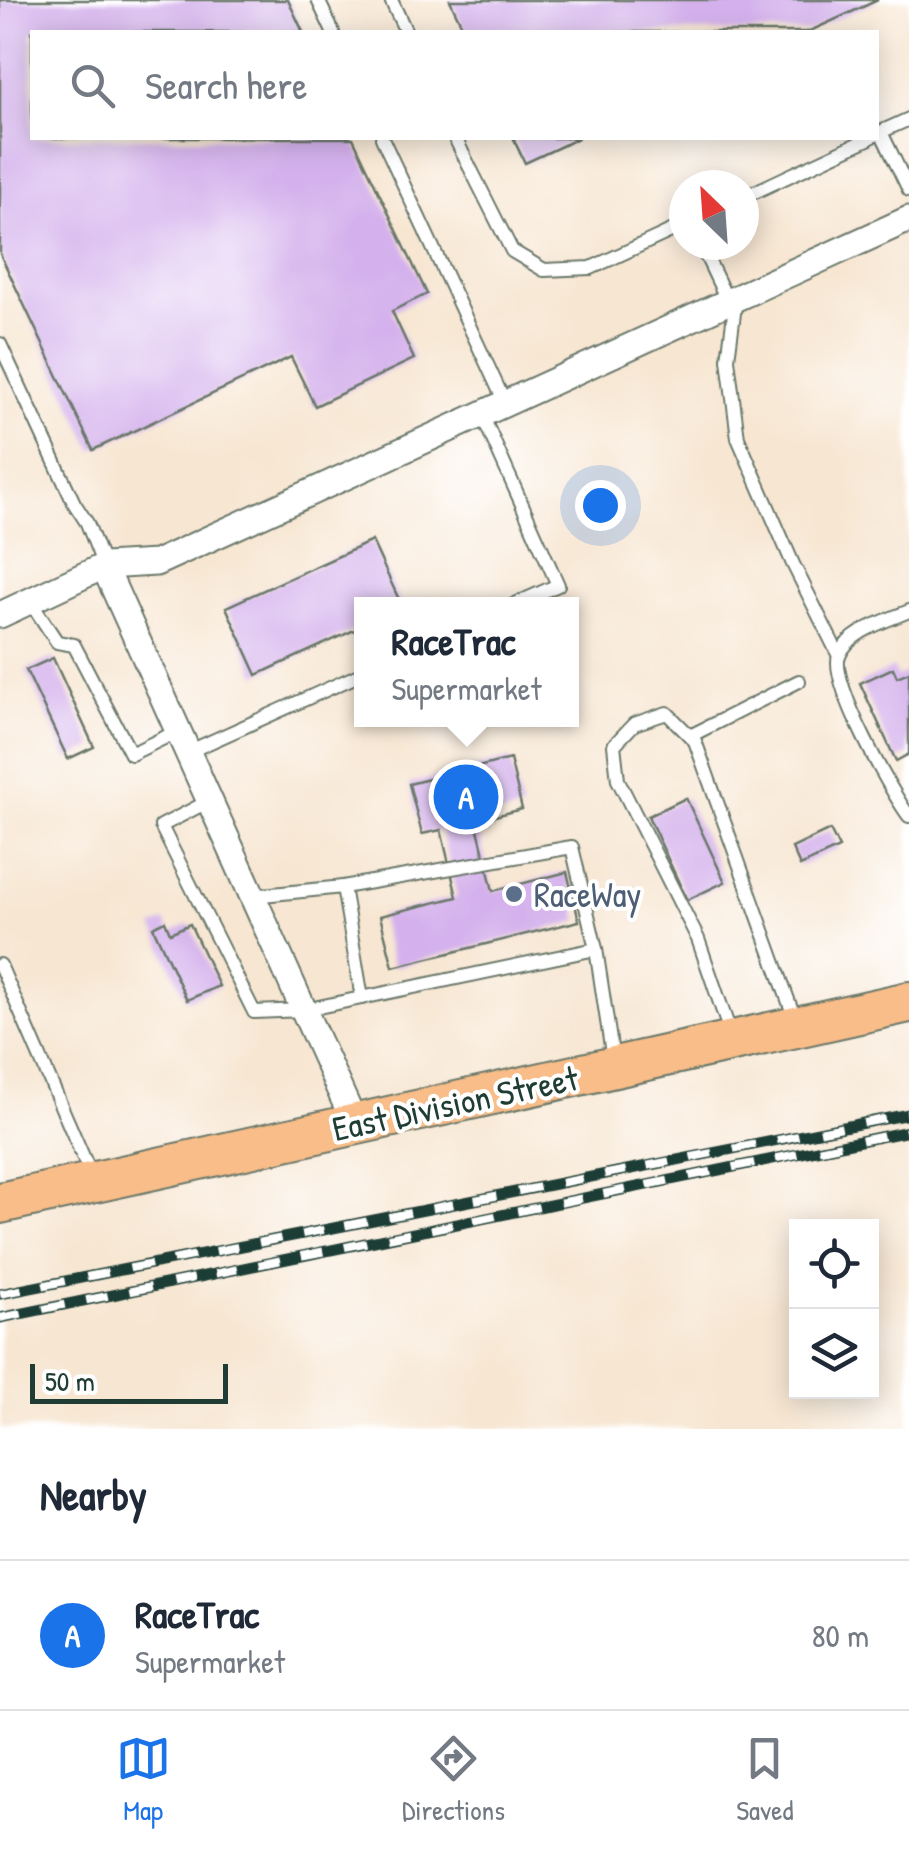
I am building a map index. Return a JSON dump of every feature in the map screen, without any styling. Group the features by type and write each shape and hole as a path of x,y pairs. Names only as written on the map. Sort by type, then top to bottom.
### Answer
{"main road":[{"name":"East Division Street","path":"2,1196 94,1182 909,1002"}],"street":[{"path":"0,615 104,566 156,563 909,219"},
{"path":"104,566 356,1124"}],"lane":[{"path":"318,0 332,30"},
{"path":"390,0 405,30"},
{"path":"879,134 909,120"},
{"path":"383,140 506,404"},
{"path":"456,140 512,251 544,270 591,268 669,231"},
{"path":"759,189 865,140"},
{"path":"879,140 909,190"},
{"path":"709,260 732,300 728,359 738,438 793,564 839,656 838,673 861,730 896,800 909,816"},
{"path":"0,344 104,566"},
{"path":"482,414 558,585 531,597"},
{"path":"30,601 57,642 74,645 131,754 183,742 354,677"},
{"path":"839,656 858,634 909,612"},
{"path":"690,736 799,681"},
{"path":"733,1041 698,939 618,780 614,745 634,724 667,713 695,741 798,1026"},
{"path":"209,800 162,826 254,1012 304,1010 596,949"},
{"path":"252,896 342,887 572,847 596,949 614,1067"},
{"path":"342,887 362,998"},
{"path":"0,965 94,1182"}],"building":[{"path":"0,0 288,0 302,30 30,30 30,140 354,140 427,294 392,311 414,359 315,406 291,357 93,450 0,254"},
{"path":"450,0 878,0 812,30 464,30"},
{"path":"514,140 575,140 525,163"},
{"path":"372,541 398,597 354,597 354,630 257,675 226,607"},
{"path":"53,658 94,747 68,759 26,670"},
{"path":"893,668 897,677 909,672 909,754 896,761 860,683"},
{"name":"RaceWay","path":"510,759 522,809 476,821 493,891 567,872 579,921 393,967 380,916 457,897 441,830 422,834 409,784"},
{"path":"686,798 725,882 687,900 648,816"},
{"path":"830,830 839,848 800,866 792,848"},
{"path":"165,921 170,933 190,924 219,986 187,1000 153,927"}],"railway":[{"path":"0,1294 909,1114"},
{"path":"0,1318 909,1131"}],"place":[{"name":"RaceTrac","path":"466,797"},
{"name":"RaceWay","path":"514,894"}]}
